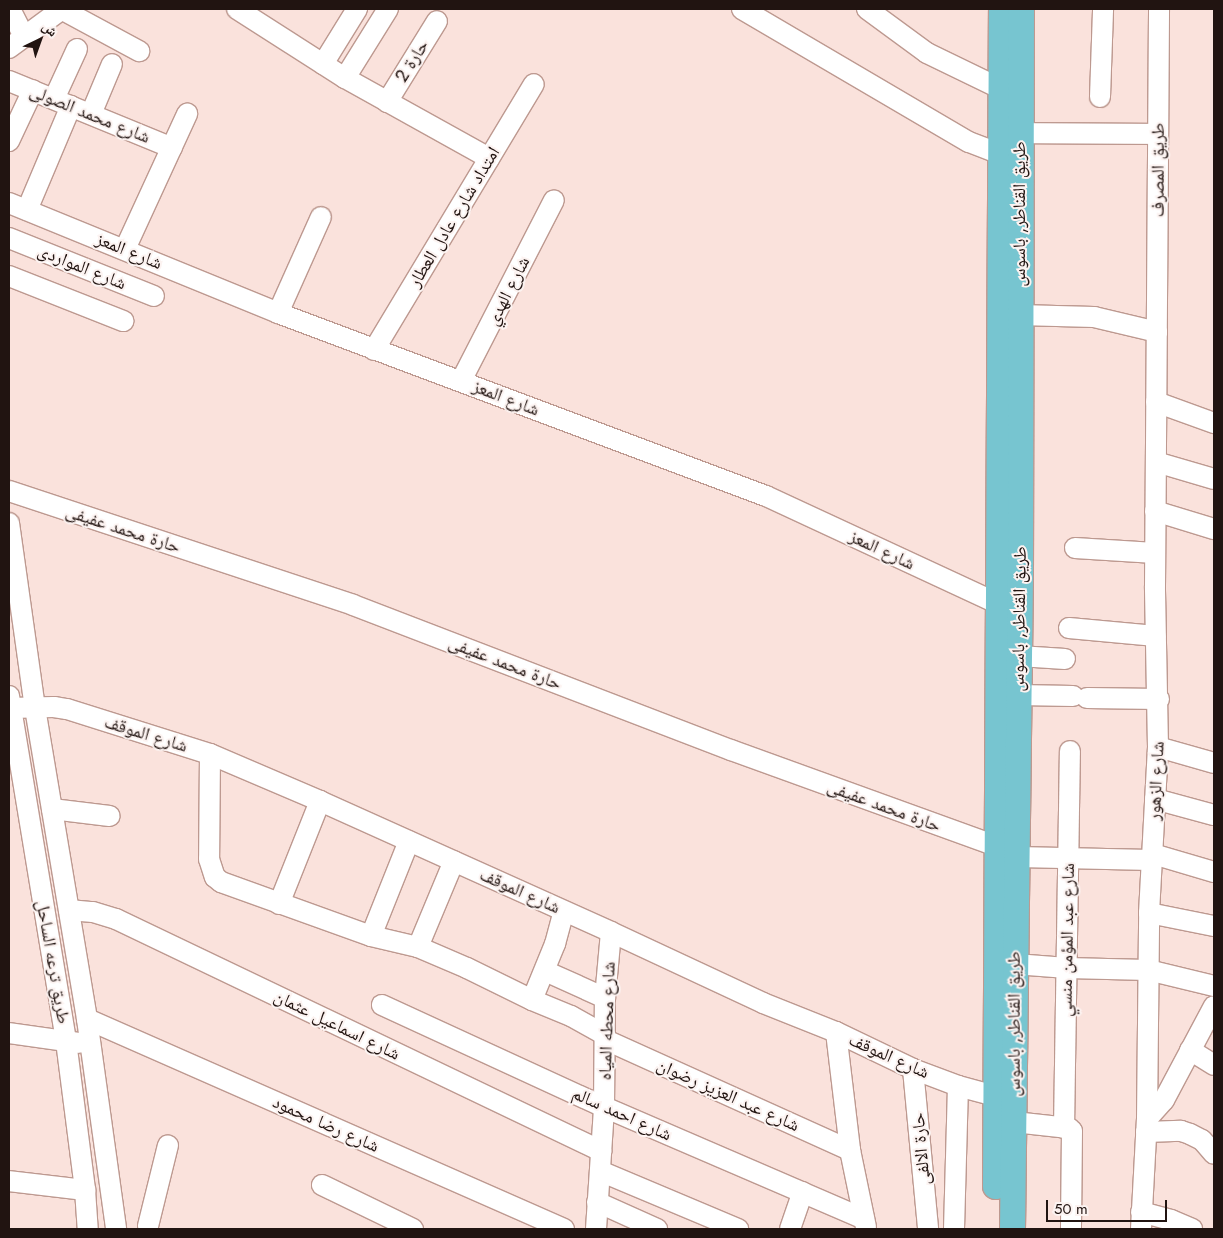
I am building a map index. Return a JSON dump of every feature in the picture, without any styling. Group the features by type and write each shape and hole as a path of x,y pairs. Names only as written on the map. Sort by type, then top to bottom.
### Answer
{"main road":[{"name":"طريق القناطر, باسوس","path":"994,1229 996,1096 1006,852 1018,695 1019,656 1019,315 1007,140 1001,89 1001,9"},
{"name":"طريق القناطر, باسوس","path":"1012,1229 1014,964 1006,852 999,604 1007,140 1021,9"}],"street":[{"path":"10,9 16,42 61,9 139,52"},
{"path":"237,9 345,78 489,158"},
{"path":"323,64 357,9"},
{"path":"345,78 388,9"},
{"path":"742,9 969,142 1158,134"},
{"path":"867,9 927,53 1001,89"},
{"path":"1100,97 1103,9"},
{"name":"طريق المصرف","path":"1157,332 1159,9"},
{"name":"حارة 2","path":"387,102 437,21"},
{"path":"18,207 63,103 77,49"},
{"path":"91,114 112,64"},
{"name":"شارع محمد الصولى","path":"9,81 172,148"},
{"name":"امتداد شارع عادل العطار","path":"374,350 534,84"},
{"path":"9,141 33,90"},
{"path":"125,249 187,114"},
{"name":"شارع الهدي","path":"461,381 554,200"},
{"name":"شارع المعز","path":"18,207 125,249 278,313 766,496 999,604"},
{"path":"278,313 321,217"},
{"name":"شارع المواردى","path":"9,238 154,296"},
{"path":"9,276 123,321"},
{"path":"1019,315 1094,317 1157,332"},
{"name":"شارع الزهور","path":"1141,1221 1146,1125 1149,913 1158,747 1155,553 1157,332"},
{"path":"1156,402 1214,423"},
{"path":"1156,462 1214,479"},
{"name":"حارة محمد عفيفى","path":"9,491 353,605 731,750 1006,852 1068,857 1152,857 1214,872"},
{"path":"1155,511 1214,529"},
{"name":"طريق ترعه الساحل","path":"9,523 35,708 88,1019 115,1223"},
{"path":"1075,548 1155,553"},
{"path":"1069,628 1156,636"},
{"path":"1019,656 1065,659"},
{"path":"1018,695 1158,699"},
{"name":"طريق ترعه الساحل","path":"9,704 66,1041 85,1190 88,1229"},
{"name":"شارع الموقف","path":"9,704 67,710 210,754 320,801 612,932 763,1003 836,1032 958,1086 996,1096"},
{"path":"1158,747 1214,763"},
{"name":"شارع عبد المؤمن منسي","path":"1064,1128 1070,751"},
{"name":"شارع عبد العزيز رضوان","path":"210,754 209,859 215,877 221,882 370,936 418,947 571,1016 606,1037 850,1150"},
{"path":"1155,798 1214,815"},
{"path":"279,904 320,801"},
{"path":"52,809 110,816"},
{"path":"370,936 409,841"},
{"path":"418,947 454,861"},
{"name":"شارع اسماعيل عثمان","path":"69,910 93,912 116,919 602,1151"},
{"path":"532,1000 545,971 564,911"},
{"path":"1149,913 1214,926"},
{"name":"شارع محطه المياه","path":"596,1229 604,1107 605,998 612,932"},
{"path":"1014,964 1066,968 1148,970 1214,986"},
{"path":"545,971 605,998"},
{"name":"شارع احمد سالم","path":"382,1005 604,1107 803,1192 866,1224"},
{"path":"1214,1006 1164,1100 1146,1125 1190,1134 1202,1140 1214,1154"},
{"name":"شارع رضا محمود","path":"88,1019 564,1229"},
{"path":"836,1032 850,1150 866,1224"},
{"path":"9,1033 91,1044"},
{"path":"1190,1050 1214,1065"},
{"name":"حارة الالفى","path":"914,1068 928,1229"},
{"path":"954,1229 958,1086"},
{"path":"1014,1122 1064,1128 1072,1132 1070,1229"},
{"path":"115,1223 153,1228 168,1145"},
{"path":"600,1172 738,1229"},
{"path":"9,1181 85,1190"},
{"path":"322,1185 413,1229"},
{"path":"790,1229 803,1192"},
{"path":"597,1202 657,1229"},
{"path":"1141,1221 1171,1220 1192,1229"}]}
